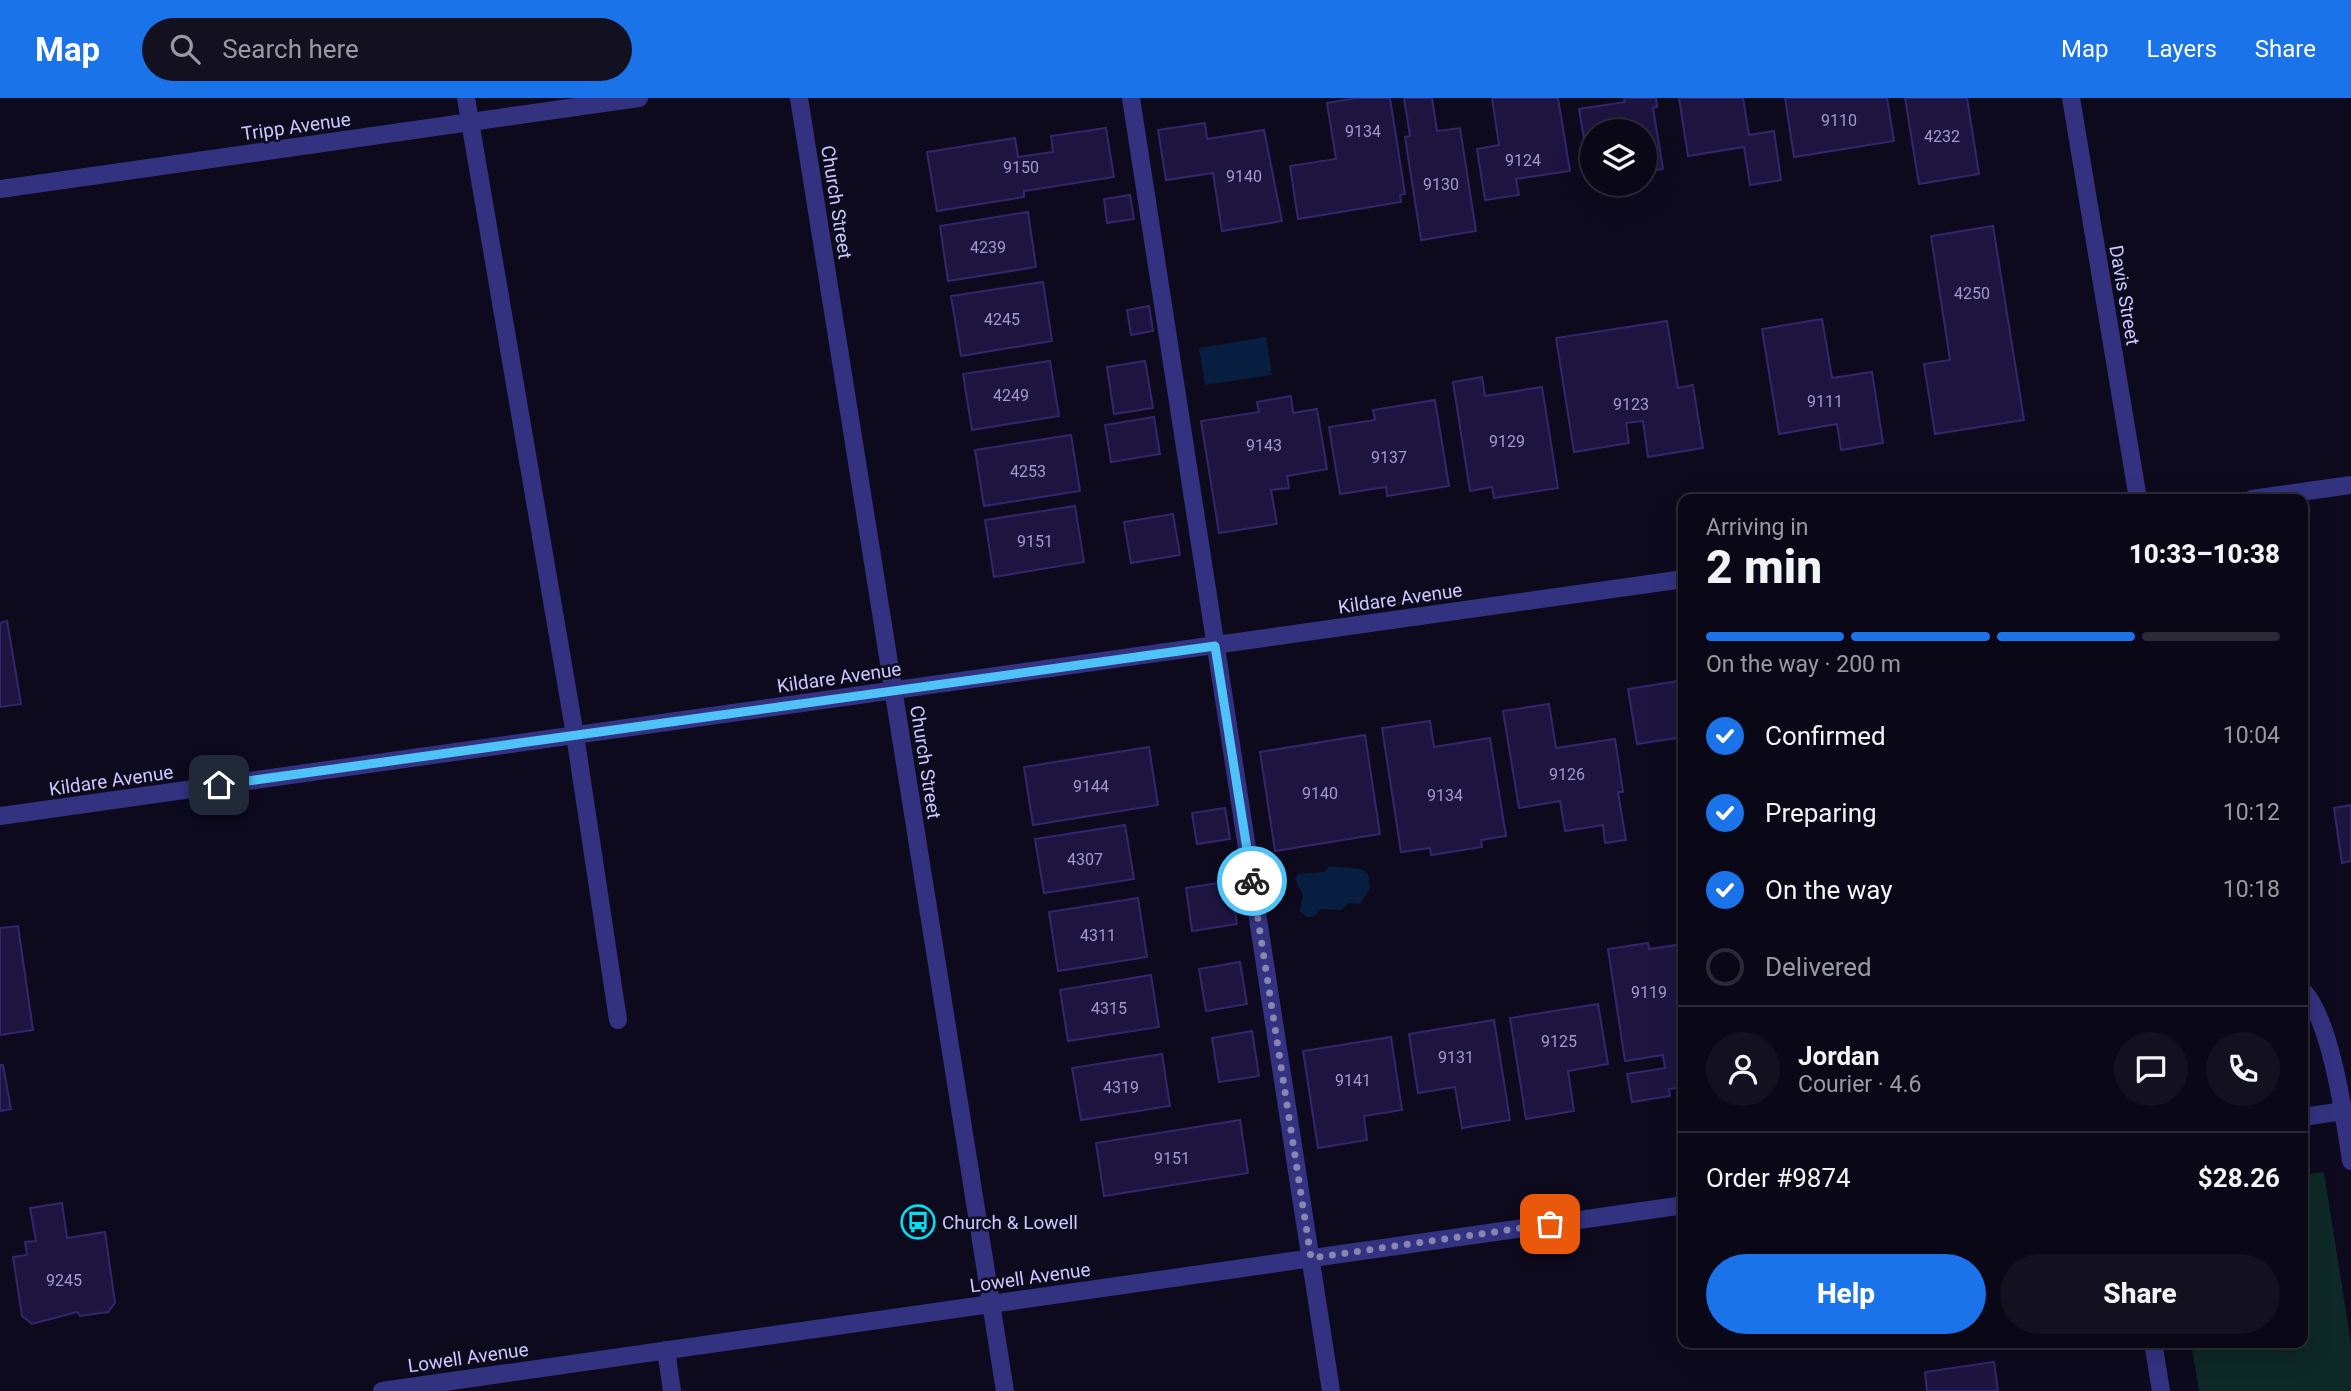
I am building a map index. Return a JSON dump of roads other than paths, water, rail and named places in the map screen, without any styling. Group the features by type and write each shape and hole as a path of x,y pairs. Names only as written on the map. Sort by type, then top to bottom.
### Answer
{"street":[{"path":"467,98 575,735 618,1020"},
{"name":"Tripp Avenue","path":"0,189 639,98"},
{"name":"Church Street","path":"799,98 1005,1391"},
{"path":"1131,98 1331,1391"},
{"name":"Davis Street","path":"2071,98 2137,494"},
{"path":"2287,494 2351,485"},
{"name":"Kildare Avenue","path":"0,816 1678,580"},
{"path":"2308,996 2325,1038 2347,1110 2351,1161"},
{"path":"2308,1115 2347,1110"},
{"name":"Lowell Avenue","path":"382,1391 1678,1206"},
{"path":"2154,1348 2161,1391"},
{"path":"666,1350 672,1391"}],"water":[{"path":"1266,337 1272,375 1205,385 1199,348"},
{"path":"1330,866 1361,869 1368,874 1370,888 1360,904 1349,903 1341,910 1321,909 1315,916 1307,917 1300,911 1303,895 1295,879 1298,874 1324,872"}],"place":[{"name":"Church & Lowell","path":"918,1222"}]}
